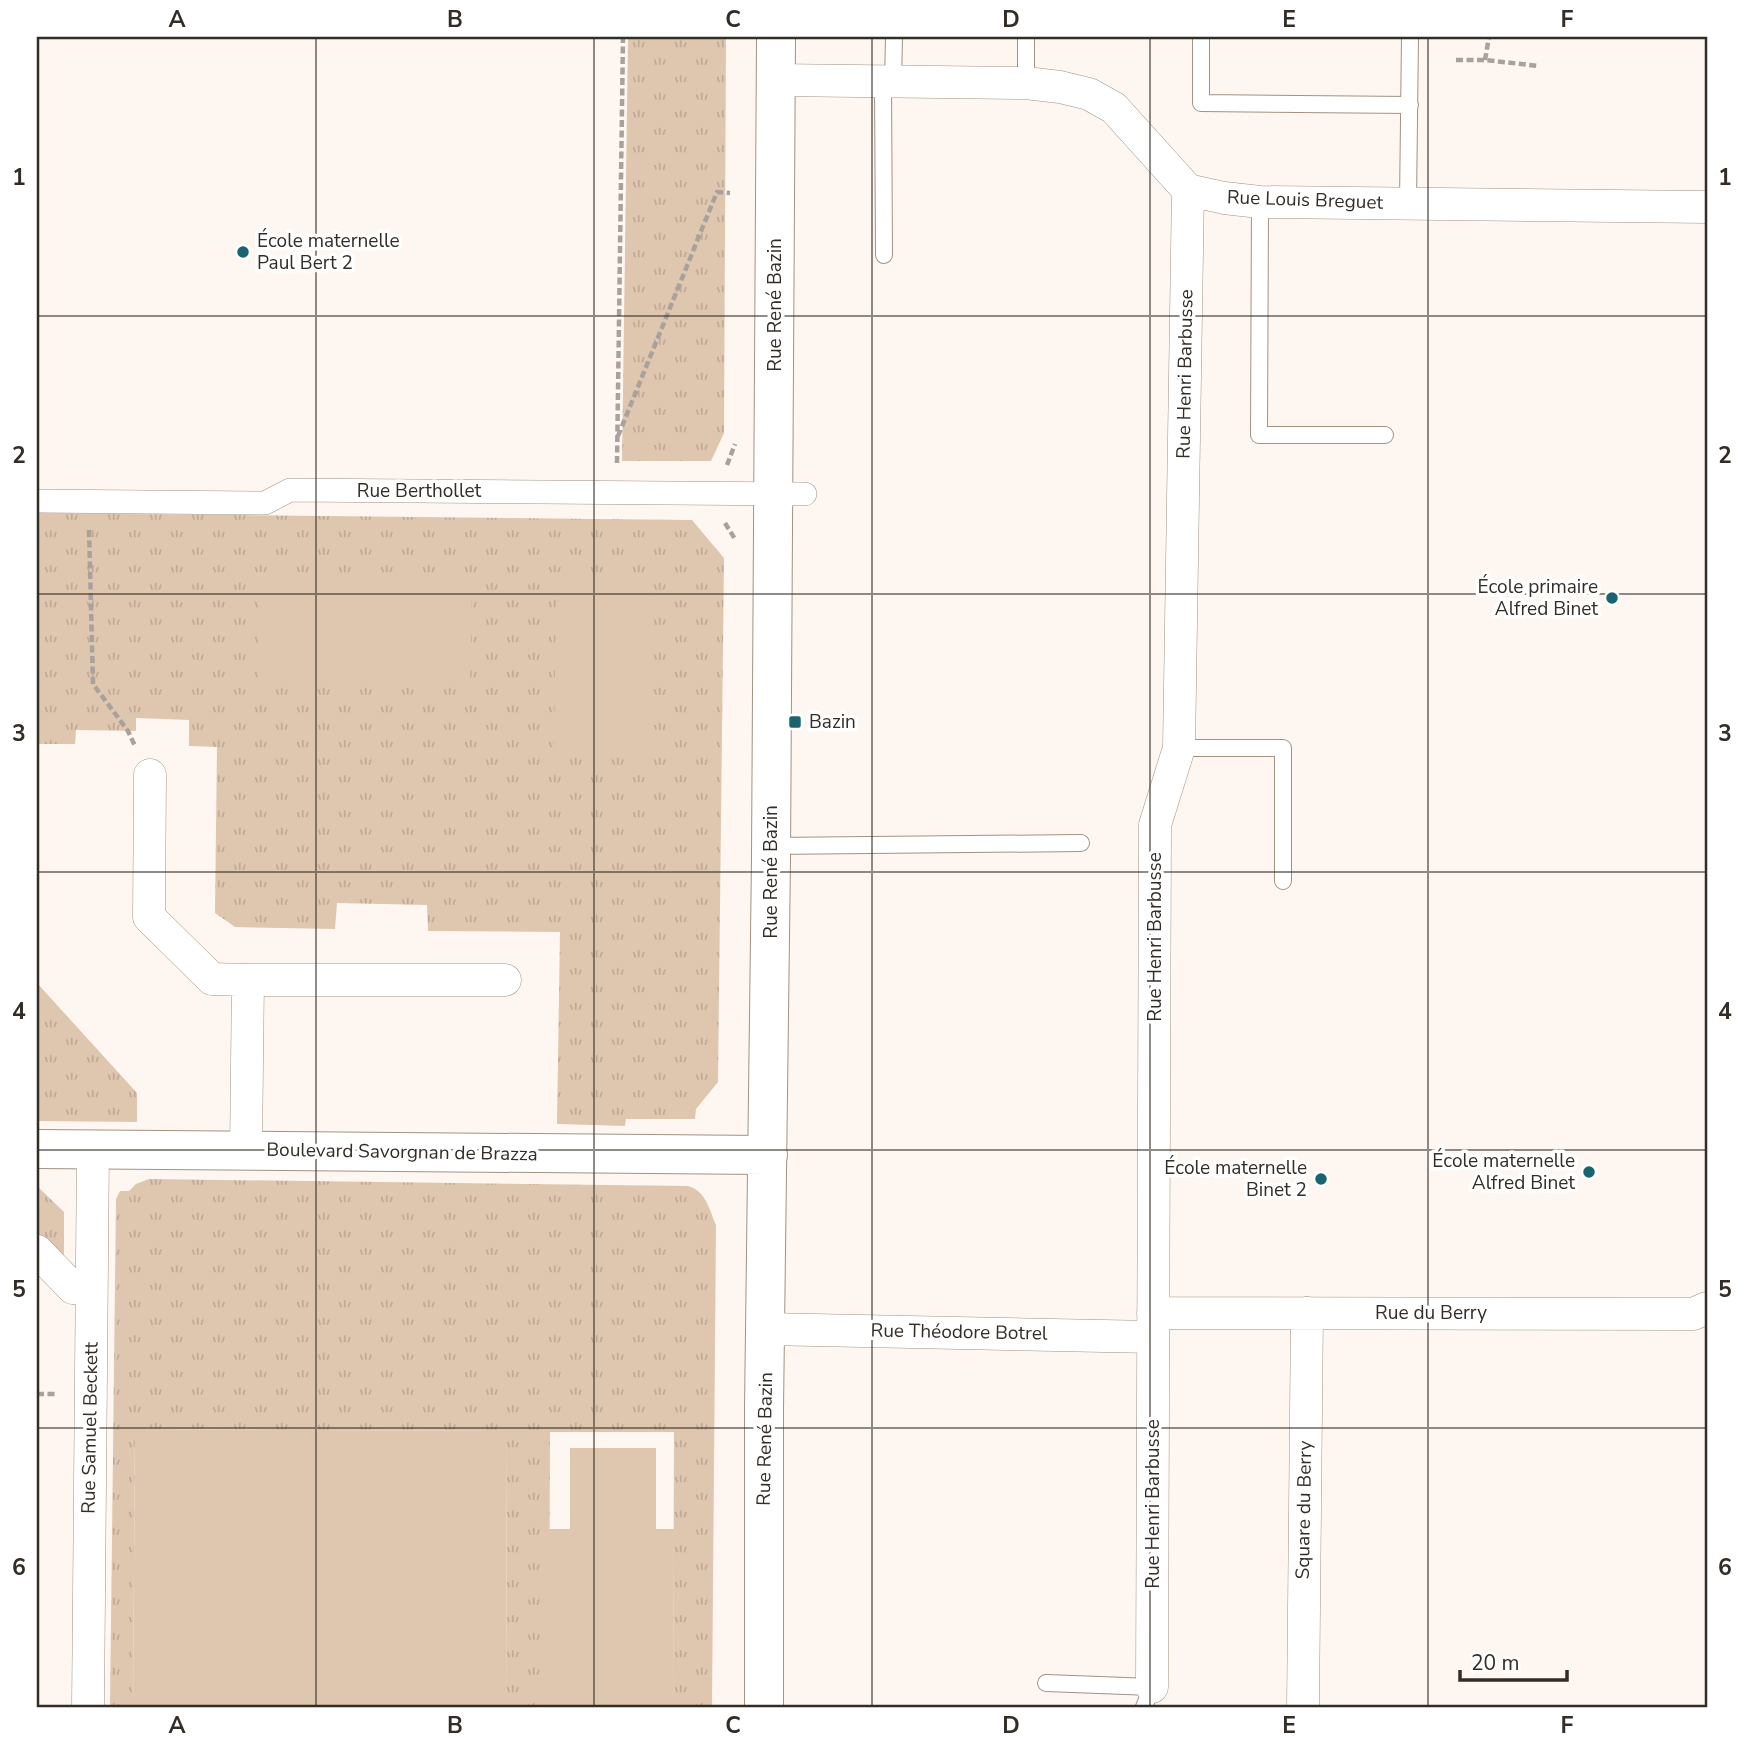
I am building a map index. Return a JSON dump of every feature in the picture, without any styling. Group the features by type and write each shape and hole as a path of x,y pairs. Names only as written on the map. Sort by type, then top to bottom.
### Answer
{"street":[{"name":"Rue René Bazin","path":"764,1707 764,1423 771,846 790,493 776,37"},
{"path":"776,80 1026,83 1089,94 1114,108 1188,190"},
{"name":"Rue Louis Breguet","path":"1188,190 1260,202 1707,207"},
{"name":"Rue Henri Barbusse","path":"1148,1697 1155,825 1179,747 1188,190"},
{"name":"Rue Berthollet","path":"37,501 265,503 290,490 790,493"},
{"path":"150,775 149,916 212,979 505,980"},
{"path":"246,1150 248,980"},
{"name":"Boulevard Savorgnan de Brazza","path":"37,1149 768,1155"},
{"name":"Rue Samuel Beckett","path":"88,1707 93,1149"},
{"path":"37,1251 73,1288 92,1289"},
{"name":"Rue du Berry","path":"1153,1325 1307,1312 1693,1314 1707,1308"},
{"name":"Square du Berry","path":"1303,1707 1307,1312"},
{"name":"Rue Théodore Botrel","path":"766,1329 1153,1325"}],"lane":[{"path":"884,254 888,82 894,37"},
{"path":"1026,37 1026,83"},
{"path":"1201,37 1201,103 1410,105"},
{"path":"1408,202 1410,37"},
{"path":"1260,202 1259,435 1385,435"},
{"path":"1179,747 1283,748 1283,881"},
{"path":"771,846 1081,843"},
{"path":"1046,1683 1148,1697"}],"path":[{"path":"617,491 623,37"},
{"path":"1485,60 1489,37"},
{"path":"1456,60 1539,66"},
{"path":"617,438 717,192 730,193"},
{"path":"88,502 93,684 128,731 150,775"},
{"path":"37,1394 59,1394"}],"green space":[{"path":"628,37 726,37 724,433 711,461 622,461"},
{"path":"37,513 692,520 724,558 718,1082 696,1109 695,1119 626,1119 625,1126 557,1124 560,932 428,931 427,905 337,903 335,929 235,927 215,913 217,747 189,746 189,720 136,718 136,731 76,730 75,744 37,744"},
{"path":"259,572 472,575 470,686 258,684"},
{"path":"556,579 652,579 650,751 554,751"},
{"path":"37,983 137,1093 137,1122 37,1121"},
{"path":"149,1179 688,1186 699,1192 706,1201 716,1225 712,1707 673,1707 674,1432 550,1432 549,1707 506,1707 507,1431 135,1429 133,1707 110,1707 116,1199 120,1191 129,1191 136,1184"},
{"path":"37,1186 64,1212 64,1265 37,1237"},
{"path":"135,1429 507,1431 506,1707 133,1707"},
{"path":"570,1448 656,1448 656,1529 674,1529 673,1707 549,1707 549,1529 570,1529"}],"place":[{"name":"École maternelle Paul Bert 2","path":"243,252"},
{"name":"École primaire Alfred Binet","path":"1612,598"},
{"name":"Bazin","path":"795,722"},
{"name":"École maternelle Alfred Binet","path":"1589,1172"},
{"name":"École maternelle Binet 2","path":"1321,1179"}]}
